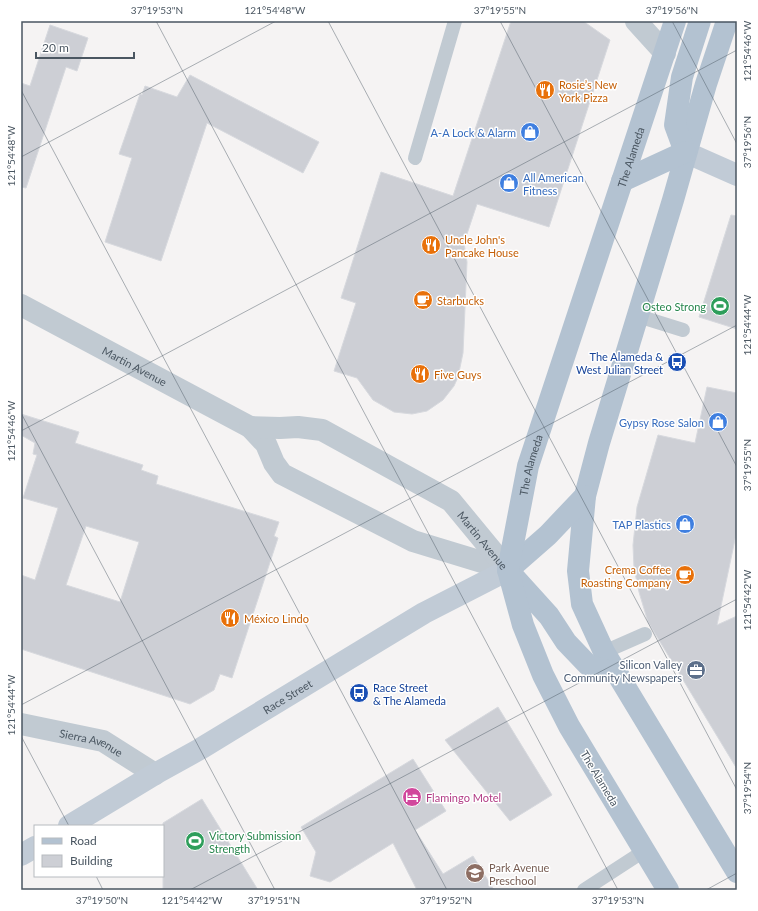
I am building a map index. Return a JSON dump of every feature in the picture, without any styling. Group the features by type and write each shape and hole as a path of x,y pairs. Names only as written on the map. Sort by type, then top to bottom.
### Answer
{"main road":[{"name":"The Alameda","path":"668,890 569,726 543,675 523,625 508,570 528,466 675,21"},
{"path":"700,21 682,77 675,125 685,152 737,175"},
{"path":"727,21 685,152 585,496 578,571 582,604 604,652 737,872"},
{"path":"622,181 685,152"},
{"path":"585,496 548,536 508,570 549,616 566,642 588,665 618,674"},
{"name":"Race Street","path":"71,825 155,774 200,749 424,613 508,570"},
{"path":"21,855 34,848"}],"street":[{"path":"636,21 665,53"},
{"name":"Martin Avenue","path":"21,305 250,426 266,444 274,463 282,474 413,541 508,570"},
{"name":"Martin Avenue","path":"250,426 280,428 298,427 322,430 444,497 451,501 508,570"},
{"name":"Sierra Avenue","path":"21,724 103,741 155,774"}],"lane":[{"path":"415,158 455,21"},
{"path":"638,316 683,330"},
{"path":"604,652 645,634"},
{"path":"584,890 644,851"}],"building":[{"path":"511,21 583,21 610,40 549,227 477,204 464,243 467,262 463,353 458,377 454,386 443,400 427,411 412,414 394,412 373,400 357,378 334,371 356,303 341,298 381,172 453,196"},
{"path":"50,25 88,38 77,71 66,67 26,188 21,187 21,83 30,86"},
{"path":"190,75 319,142 303,173 207,123 161,261 105,242 132,158 119,154 140,94 142,95 145,86 177,97"},
{"path":"731,215 737,216 737,329 699,317"},
{"path":"707,387 737,393 737,530 717,625 737,616 737,769 648,622 634,568 633,545 637,507 658,435 695,443"},
{"path":"21,414 79,432 75,443 143,465 141,470 158,476 156,484 279,522 274,536 278,538 232,678 220,674 214,690 190,704 21,649 21,575 35,580 58,508 23,498 37,455 33,454 35,443 21,435","holes":["86,526 139,542 120,602 66,585"]},
{"path":"498,707 552,795 510,821 445,740"},
{"path":"413,759 446,811 415,830 443,874 473,856 494,890 417,890 393,843 330,882 310,876 316,852 301,827"},
{"name":"Victory Submission Strength","path":"202,799 258,890 163,890 163,823"}],"place":[{"name":"Rosie’s New York Pizza","path":"545,90"},
{"name":"A-A Lock & Alarm","path":"530,132"},
{"name":"All American Fitness","path":"509,183"},
{"name":"Uncle John's Pancake House","path":"431,245"},
{"name":"Starbucks","path":"423,300"},
{"name":"Osteo Strong","path":"720,306"},
{"name":"The Alameda & West Julian Street","path":"677,362"},
{"name":"Five Guys","path":"420,374"},
{"name":"Gypsy Rose Salon","path":"718,422"},
{"name":"TAP Plastics","path":"685,524"},
{"name":"Crema Coffee Roasting Company","path":"685,575"},
{"name":"México Lindo","path":"230,618"},
{"name":"Silicon Valley Community Newspapers","path":"696,670"},
{"name":"Race Street & The Alameda","path":"359,693"},
{"name":"Flamingo Motel","path":"412,797"},
{"name":"Victory Submission Strength","path":"195,841"},
{"name":"Park Avenue Preschool","path":"475,873"}]}
